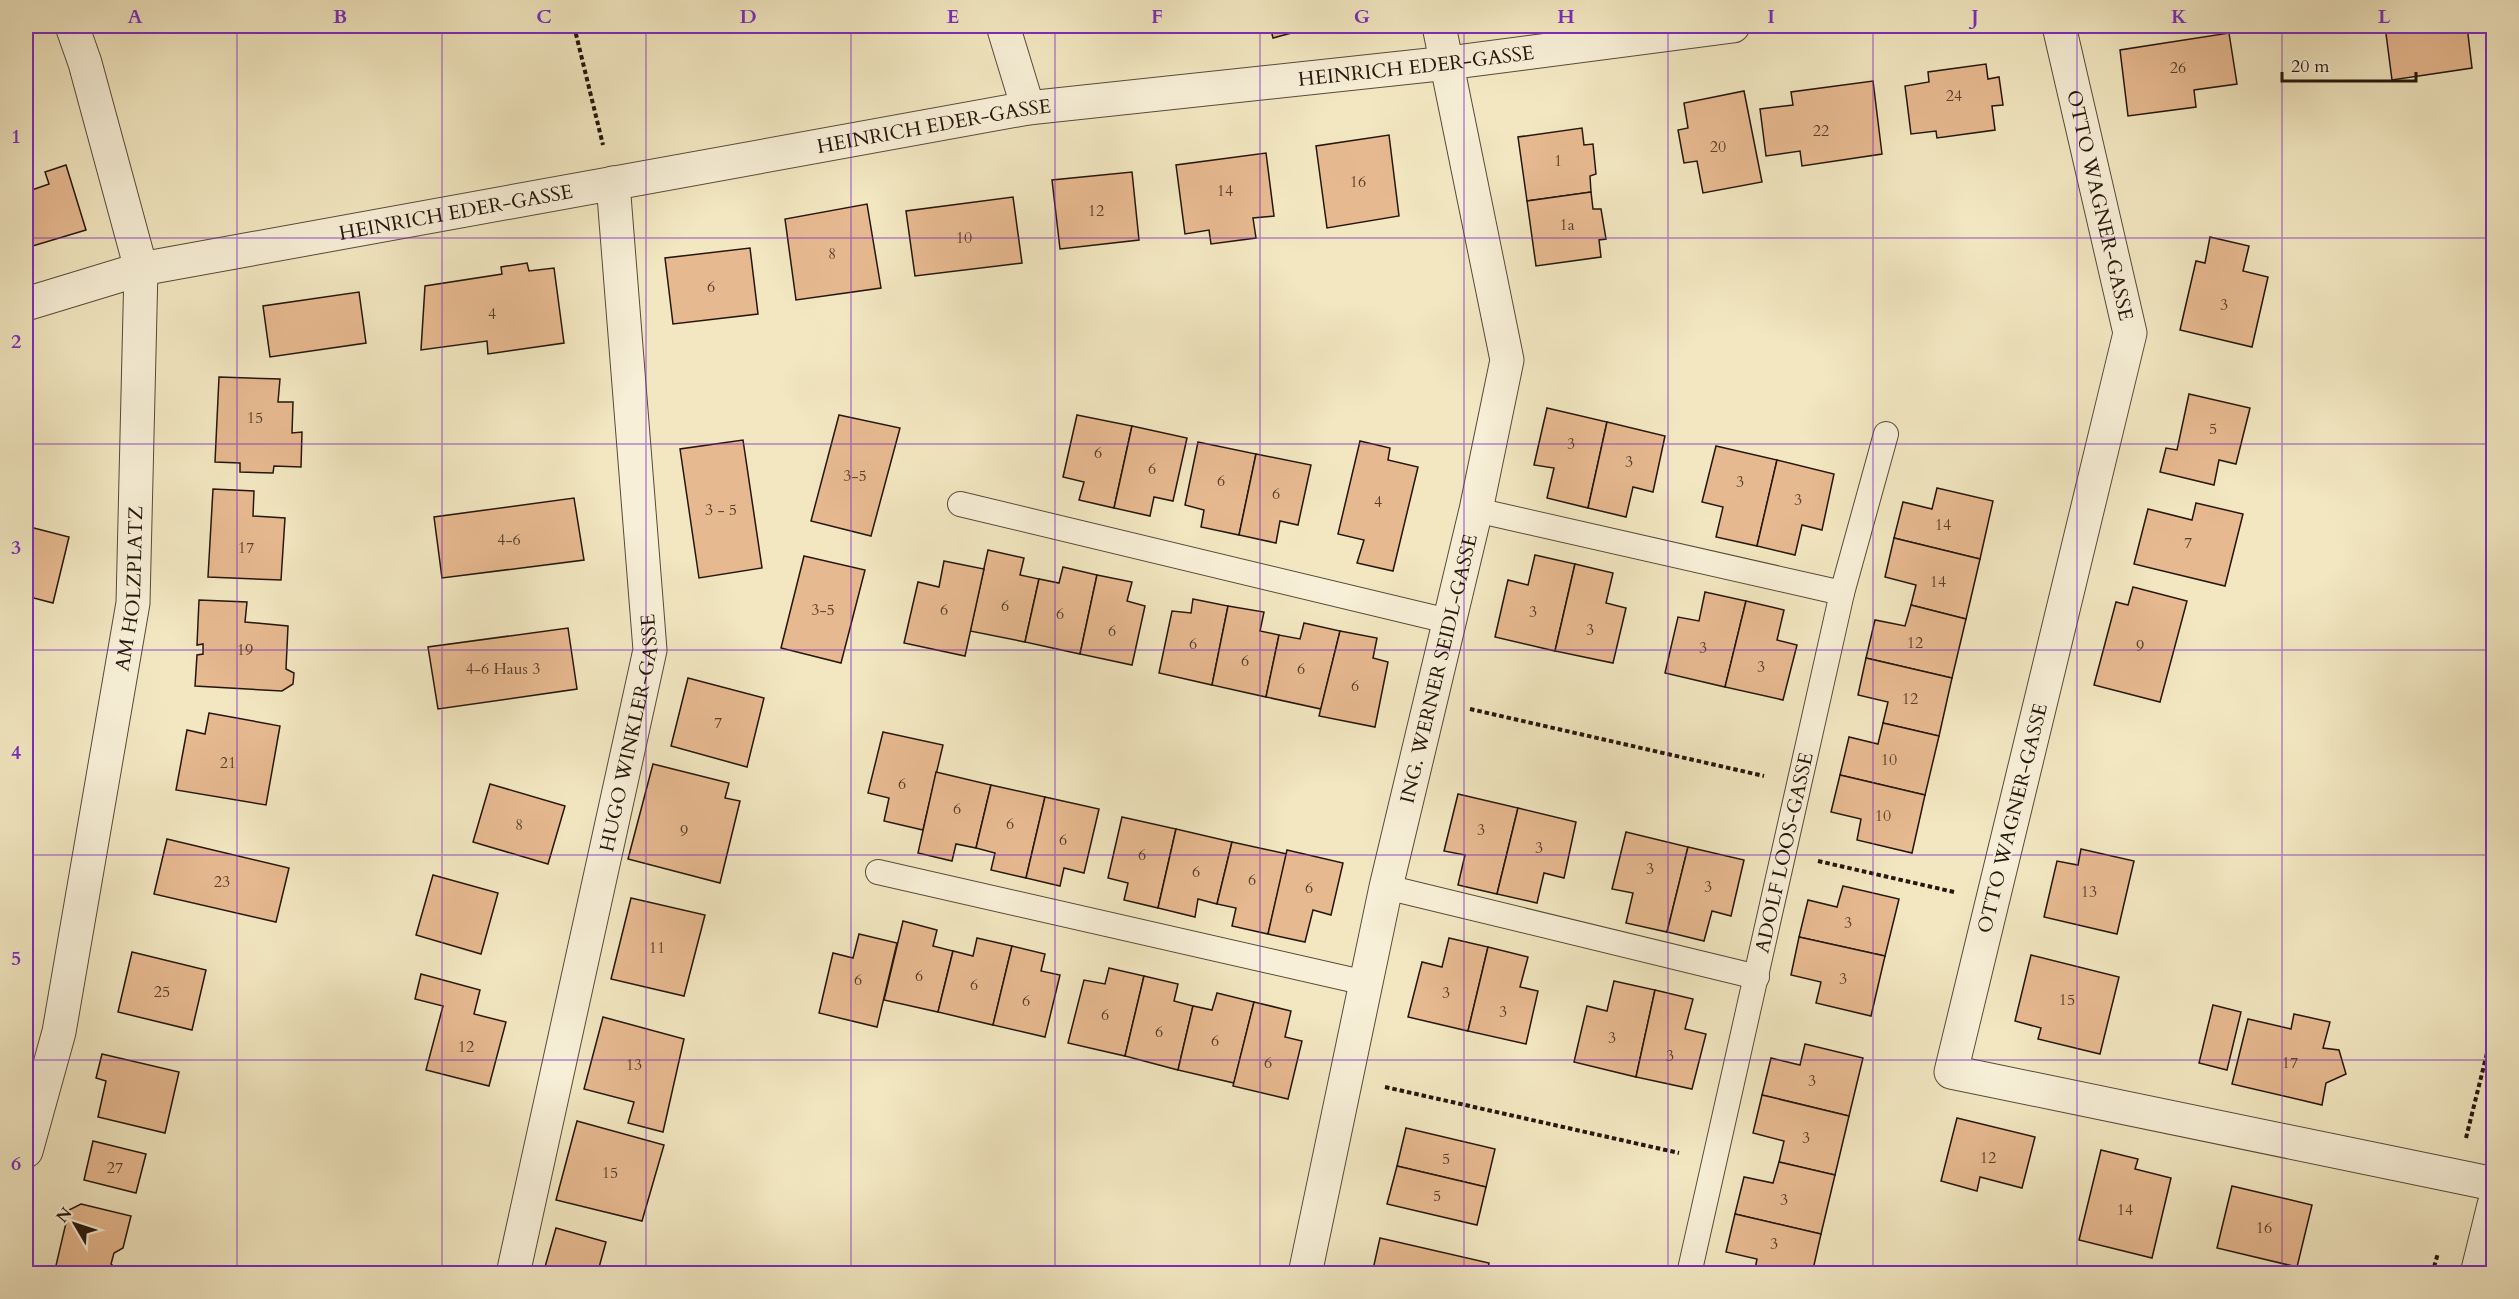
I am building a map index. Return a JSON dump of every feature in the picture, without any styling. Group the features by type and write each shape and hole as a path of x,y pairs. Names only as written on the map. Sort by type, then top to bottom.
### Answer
{"street":[{"name":"AM HOLZPLATZ","path":"26,1151 59,1032 133,603 141,269 85,63 72,26"},
{"path":"1003,26 1028,108"},
{"name":"ING. WERNER SEIDL-GASSE","path":"1305,1274 1386,887 1476,510 1507,360 1439,26"},
{"name":"HEINRICH EDER-GASSE","path":"26,304 141,269 1028,108 1448,63 1733,26"},
{"name":"OTTO WAGNER-GASSE","path":"2059,26 2130,333 1951,1072 2493,1184"},
{"name":"HUGO WINKLER-GASSE","path":"513,1274 650,650 613,183"},
{"path":"2477,1274 2493,1205"}],"lane":[{"name":"ADOLF LOOS-GASSE","path":"1689,1274 1842,593 1886,434"},
{"path":"960,504 1448,621"},
{"path":"1476,510 1842,593"},
{"path":"878,872 1366,983"},
{"path":"1386,887 1757,977"}],"path":[{"path":"574,26 613,183"},
{"path":"1430,700 1800,784"},
{"path":"1785,854 1992,901"},
{"path":"1346,1078 1715,1161"}],"building":[{"path":"1270,26 1317,26 1273,38"},
{"path":"2385,26 2467,26 2472,68 2392,80"},
{"path":"2229,33 2237,84 2194,90 2196,107 2128,116 2120,50"},
{"path":"1986,64 1988,79 1999,77 2003,105 1992,106 1995,130 1937,138 1936,131 1911,134 1905,86 1929,82 1928,72"},
{"path":"1873,81 1882,154 1802,166 1800,151 1766,156 1760,109 1793,105 1791,92"},
{"path":"1744,91 1762,182 1703,193 1697,161 1684,163 1678,130 1688,128 1684,103"},
{"path":"1582,128 1584,145 1593,144 1596,174 1590,176 1591,192 1527,201 1518,137"},
{"path":"1389,135 1399,216 1327,228 1316,146"},
{"path":"1266,153 1274,216 1253,218 1256,238 1211,244 1209,230 1185,234 1176,165"},
{"path":"66,165 86,230 26,248 26,192 49,184 45,172"},
{"path":"1132,172 1139,240 1060,249 1052,180"},
{"path":"1591,192 1593,209 1601,209 1606,239 1599,240 1601,257 1536,266 1527,201"},
{"path":"1013,197 1022,263 915,276 906,211"},
{"path":"867,204 881,288 796,300 785,219"},
{"path":"2210,237 2249,246 2243,271 2268,277 2252,347 2180,330 2196,261 2205,263"},
{"path":"750,248 758,314 673,324 665,258"},
{"path":"527,263 529,271 554,268 564,343 488,354 487,341 421,350 425,286 502,274 501,267"},
{"path":"359,292 366,343 270,357 263,306"},
{"path":"219,377 280,379 278,402 293,402 292,433 302,432 301,467 274,466 273,473 240,472 240,463 215,462"},
{"path":"2189,394 2250,408 2236,464 2219,460 2214,485 2160,472 2166,448 2177,450"},
{"path":"26,408 31,410 26,431"},
{"path":"1547,408 1607,422 1588,508 1547,498 1554,468 1534,465"},
{"path":"839,415 900,428 871,536 811,521"},
{"path":"1077,415 1132,426 1114,508 1079,500 1084,482 1063,477"},
{"path":"1607,422 1665,436 1653,492 1633,487 1626,517 1588,508"},
{"path":"1132,426 1187,438 1173,501 1154,497 1150,516 1114,508"},
{"path":"743,440 762,568 699,578 680,449"},
{"path":"1360,441 1390,448 1388,460 1418,467 1393,571 1357,563 1364,540 1338,534"},
{"path":"1198,442 1256,454 1239,535 1201,527 1204,510 1185,505"},
{"path":"1716,446 1777,460 1757,546 1716,537 1723,507 1702,502"},
{"path":"1256,454 1311,465 1298,525 1280,521 1276,543 1239,535"},
{"path":"1777,460 1834,474 1822,530 1802,525 1795,555 1757,546"},
{"path":"1937,488 1993,501 1980,559 1894,538 1903,502 1932,509"},
{"path":"213,489 254,491 253,516 285,518 281,580 208,577"},
{"path":"574,498 584,560 442,578 434,517"},
{"path":"2196,503 2243,514 2225,586 2134,564 2148,509 2192,520"},
{"path":"26,526 69,537 53,603 26,596"},
{"path":"1894,538 1980,559 1966,619 1911,605 1916,585 1885,577"},
{"path":"988,550 1024,558 1020,575 1039,579 1025,642 970,631"},
{"path":"1535,555 1575,564 1555,651 1495,637 1508,580 1528,585"},
{"path":"804,556 865,570 841,663 781,648"},
{"path":"944,561 984,569 965,656 904,643 918,582 939,587"},
{"path":"1575,564 1613,573 1606,603 1626,608 1613,663 1555,651"},
{"path":"1063,567 1097,575 1080,654 1025,642 1039,579 1059,583"},
{"path":"1097,575 1132,582 1127,601 1145,606 1132,665 1080,654"},
{"path":"2133,587 2187,601 2160,702 2094,685 2116,602 2128,605"},
{"path":"1705,592 1746,601 1725,687 1665,673 1678,617 1699,621"},
{"path":"1193,599 1228,606 1212,685 1159,673 1172,611 1191,613"},
{"path":"199,600 247,602 245,622 288,626 286,669 294,673 293,684 282,691 195,686 197,655 203,654 203,644 197,645"},
{"path":"1746,601 1784,610 1777,640 1797,645 1783,700 1725,687"},
{"path":"1911,605 1966,619 1952,678 1866,658 1875,620 1905,626"},
{"path":"1228,606 1264,612 1260,631 1279,635 1266,697 1212,685"},
{"path":"1304,623 1340,631 1321,709 1266,697 1279,635 1300,639"},
{"path":"568,628 577,689 438,709 428,647"},
{"path":"1340,631 1377,638 1373,658 1388,662 1375,727 1319,716"},
{"path":"1866,658 1952,678 1939,736 1883,723 1888,702 1858,695"},
{"path":"688,678 764,698 747,767 671,746"},
{"path":"209,713 280,726 266,805 176,790 187,730 205,734"},
{"path":"1883,723 1939,736 1925,795 1840,775 1849,737 1878,744"},
{"path":"883,732 943,745 923,830 884,821 889,798 868,793"},
{"path":"653,764 729,783 725,798 740,801 720,883 628,859"},
{"path":"936,772 991,785 976,848 956,844 952,861 918,853"},
{"path":"1840,775 1925,795 1912,853 1857,840 1861,819 1831,812"},
{"path":"490,784 565,806 548,864 473,842"},
{"path":"991,785 1045,797 1026,878 991,870 995,853 976,848"},
{"path":"1458,794 1518,808 1497,894 1458,885 1465,855 1444,851"},
{"path":"1045,797 1099,809 1084,873 1064,868 1060,886 1026,878"},
{"path":"1518,808 1576,822 1564,878 1544,873 1537,903 1497,894"},
{"path":"1122,817 1176,829 1158,908 1124,900 1128,883 1108,878"},
{"path":"1176,829 1232,842 1217,904 1198,899 1195,917 1158,908"},
{"path":"1626,832 1688,847 1667,932 1626,923 1633,893 1612,889"},
{"path":"167,839 289,868 276,922 154,894"},
{"path":"1232,842 1287,854 1268,934 1232,926 1236,908 1217,904"},
{"path":"1688,847 1744,860 1731,916 1712,911 1704,941 1667,932"},
{"path":"2081,849 2134,861 2117,934 2044,917 2057,861 2078,865"},
{"path":"1287,850 1343,863 1331,915 1313,910 1305,942 1268,934"},
{"path":"433,875 498,893 481,954 416,935"},
{"path":"1843,886 1899,899 1885,956 1799,937 1808,900 1837,907"},
{"path":"631,898 705,915 684,996 611,979"},
{"path":"903,921 937,930 933,946 953,951 938,1012 884,1000"},
{"path":"859,934 897,943 877,1027 819,1013 833,953 853,958"},
{"path":"1799,937 1885,956 1871,1016 1816,1003 1821,982 1791,975"},
{"path":"977,938 1012,946 993,1025 938,1012 953,951 973,956"},
{"path":"1449,938 1488,947 1468,1031 1408,1017 1422,962 1442,967"},
{"path":"1012,946 1045,954 1041,971 1060,975 1045,1037 993,1025"},
{"path":"1488,947 1528,957 1520,987 1538,991 1526,1044 1468,1031"},
{"path":"132,952 206,970 192,1030 118,1012"},
{"path":"2031,955 2119,977 2100,1054 2038,1039 2041,1028 2015,1021"},
{"path":"1109,968 1144,976 1125,1056 1068,1043 1084,980 1105,984"},
{"path":"421,974 480,990 474,1014 506,1022 489,1086 426,1070 443,1006 415,999"},
{"path":"1144,976 1178,984 1174,1001 1193,1006 1178,1070 1125,1056"},
{"path":"1614,981 1655,990 1636,1077 1574,1062 1587,1006 1607,1011"},
{"path":"1655,990 1693,999 1685,1029 1706,1034 1692,1089 1636,1077"},
{"path":"1217,993 1254,1002 1234,1083 1178,1070 1193,1006 1212,1010"},
{"path":"1254,1002 1291,1011 1285,1037 1302,1041 1288,1099 1233,1086"},
{"path":"2213,1005 2241,1012 2227,1070 2199,1063"},
{"path":"2294,1014 2330,1022 2323,1048 2339,1050 2346,1074 2326,1083 2322,1105 2232,1084 2248,1019 2291,1029"},
{"path":"603,1017 684,1039 663,1132 628,1123 634,1102 584,1089"},
{"path":"1805,1044 1863,1058 1849,1116 1762,1095 1771,1058 1800,1065"},
{"path":"102,1054 179,1072 165,1133 98,1117 106,1081 96,1078"},
{"path":"1762,1095 1849,1116 1835,1175 1779,1162 1784,1141 1753,1133"},
{"path":"1957,1118 2035,1137 2022,1188 1980,1177 1977,1191 1941,1181"},
{"path":"577,1121 664,1145 642,1221 556,1200"},
{"path":"1406,1128 1495,1149 1486,1187 1397,1166"},
{"path":"93,1141 146,1154 136,1193 84,1180"},
{"path":"2101,1150 2138,1159 2135,1169 2171,1178 2152,1258 2079,1240"},
{"path":"1779,1162 1835,1175 1821,1234 1735,1214 1744,1177 1773,1183"},
{"path":"1397,1166 1486,1187 1477,1225 1387,1204"},
{"path":"2232,1186 2312,1205 2297,1267 2217,1248"},
{"path":"81,1204 131,1216 123,1248 114,1253 111,1264 118,1270 117,1274 54,1274 69,1210"},
{"path":"1735,1214 1821,1234 1812,1274 1754,1274 1757,1259 1726,1252"},
{"path":"556,1228 606,1242 598,1271 609,1274 543,1274"},
{"path":"1380,1238 1489,1263 1487,1274 1372,1274"}]}
